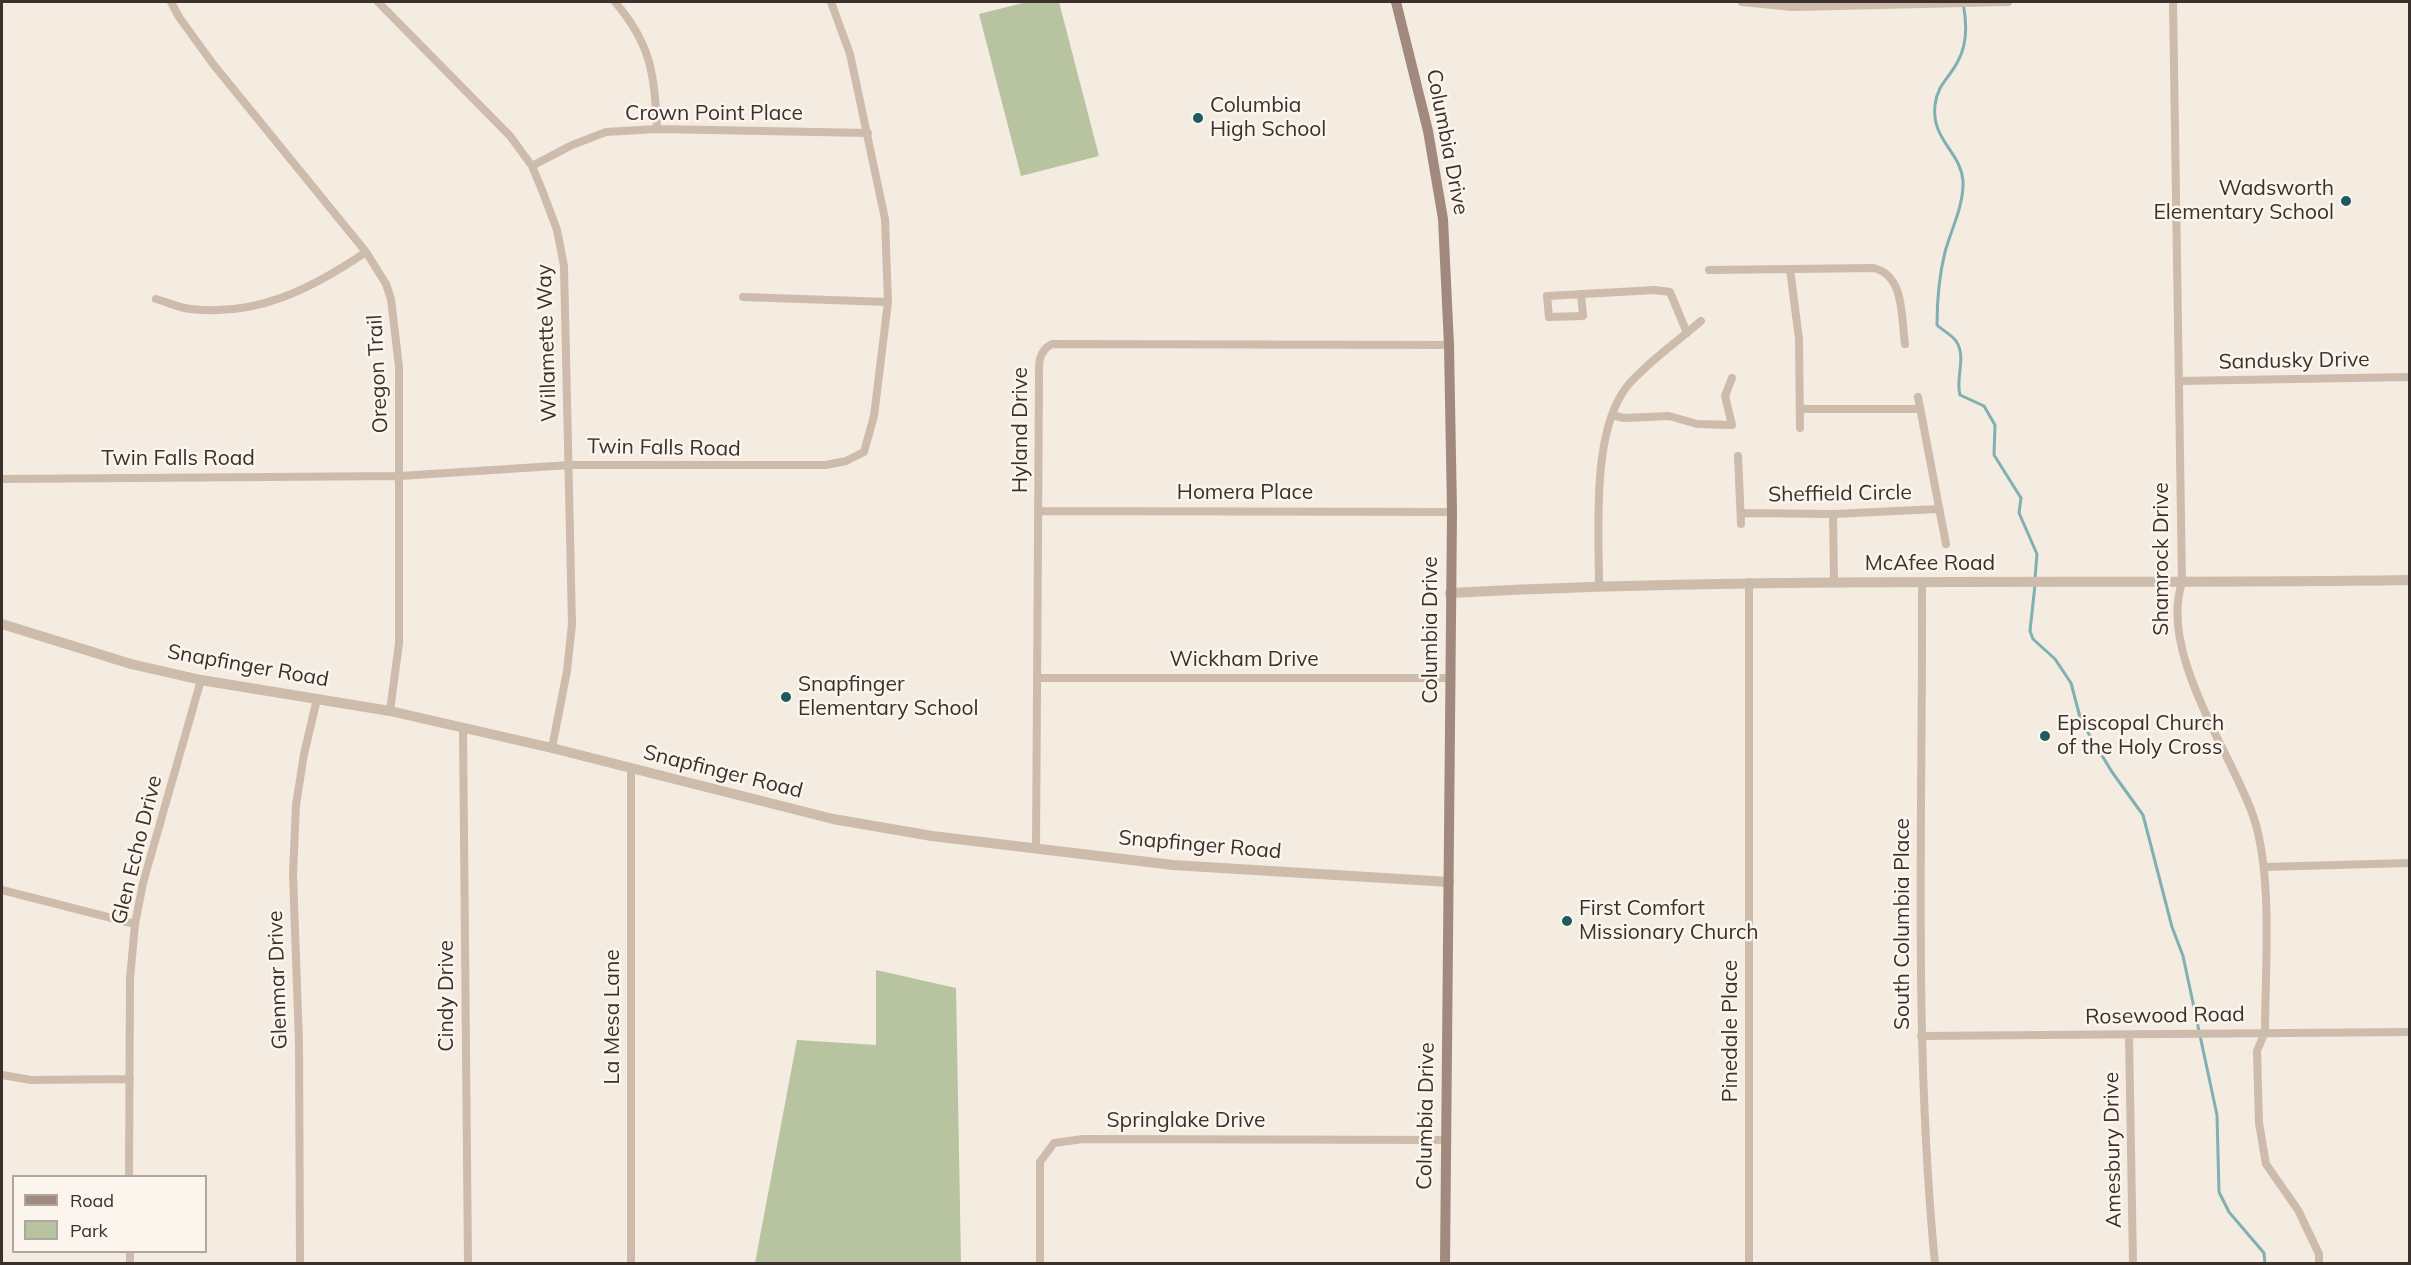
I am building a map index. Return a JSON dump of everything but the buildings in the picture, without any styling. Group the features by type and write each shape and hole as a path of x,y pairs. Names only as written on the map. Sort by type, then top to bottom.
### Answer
{"main road":[{"name":"Columbia Drive","path":"1396,2 1428,131 1443,219 1449,345 1452,512 1445,1263"}],"street":[{"name":"Oregon Trail","path":"171,2 213,64 366,252 386,285 395,313 399,366 399,643 390,711"},
{"name":"Willamette Way","path":"378,2 510,136 532,166 557,230 564,266 572,624 567,671 552,748"},
{"path":"615,2 632,21 646,46 653,69 657,129"},
{"name":"Twin Falls Road","path":"2,479 400,476 570,465 751,467 826,465 846,461 864,452 871,431 888,302 885,219 850,54 831,2"},
{"path":"1742,2 1793,4 2008,2"},
{"name":"Shamrock Drive","path":"2173,2 2182,584 2176,599 2181,652 2252,812 2264,867 2265,1032 2257,1051 2259,1123 2266,1164 2298,1210 2319,1254 2319,1263"},
{"name":"Crown Point Place","path":"532,166 572,145 606,132 657,129 868,133"},
{"path":"156,299 189,309 254,306 299,293 366,252"},
{"path":"1709,270 1874,268 1885,271 1896,283 1905,344"},
{"path":"1790,269 1800,339 1800,428"},
{"path":"1581,294 1583,316 1550,317 1547,296 1581,294 1655,290 1670,292 1687,333"},
{"path":"743,297 888,302"},
{"path":"1599,585 1599,488 1602,457 1613,407 1629,384 1701,321"},
{"name":"Hyland Drive","path":"1036,848 1040,356 1045,348 1052,344 1449,345"},
{"name":"Sandusky Drive","path":"2179,381 2409,377"},
{"path":"1612,416 1630,418 1669,416 1696,424 1732,425 1725,405 1725,396 1732,378"},
{"path":"1918,397 1946,544"},
{"path":"1800,409 1920,409"},
{"path":"1738,456 1741,524"},
{"name":"Sheffield Circle","path":"1741,513 1833,514 1940,509"},
{"name":"Homera Place","path":"1038,511 1452,512"},
{"path":"1833,514 1834,583"},
{"name":"McAfee Road","path":"1450,593 1599,585 1749,582 2182,584 2409,580"},
{"name":"Pinedale Place","path":"1749,582 1749,1263"},
{"name":"South Columbia Place","path":"1922,584 1922,1036 1926,1171 1935,1263"},
{"name":"Snapfinger Road","path":"2,624 131,664 201,680 390,711 552,748 631,770 833,819 932,836 1173,865 1449,882"},
{"name":"Wickham Drive","path":"1038,678 1450,678"},
{"name":"Glen Echo Drive","path":"129,1175 130,979 135,924 143,883 201,680"},
{"name":"Glenmar Drive","path":"300,1263 298,1044 293,874 296,805 304,754 317,699"},
{"name":"Cindy Drive","path":"463,729 468,1263"},
{"name":"La Mesa Lane","path":"631,770 632,1263"},
{"path":"2264,867 2409,863"},
{"path":"2,890 135,924"},
{"name":"Rosewood Road","path":"1922,1036 2409,1032"},
{"name":"Amesbury Drive","path":"2129,1035 2133,1263"},
{"path":"2,1075 31,1080 130,1079"},
{"name":"Springlake Drive","path":"1040,1263 1040,1162 1054,1143 1083,1139 1445,1140"}],"green space":[{"path":"1027,2 1059,2 1099,156 1021,176 979,14"},
{"path":"876,970 956,988 961,1263 755,1263 797,1040 876,1045"}],"waterway":[{"path":"1963,3 1966,25 1964,47 1955,67 1939,91 1935,105 1937,128 1957,162 1963,181 1959,208 1941,270 1937,325 1954,339 1959,347 1961,354 1960,395 1984,406 1995,425 1994,455 2021,498 2019,513 2037,554 2035,578"},
{"path":"2035,585 2030,631 2033,639 2055,659 2071,683 2081,721 2112,772 2143,815 2172,927 2183,956 2217,1115 2219,1192 2229,1212 2264,1253 2265,1264"}],"place":[{"name":"Columbia High School","path":"1198,118"},
{"name":"Wadsworth Elementary School","path":"2346,201"},
{"name":"Snapfinger Elementary School","path":"786,697"},
{"name":"Episcopal Church of the Holy Cross","path":"2045,736"},
{"name":"First Comfort Missionary Church","path":"1567,921"}]}
